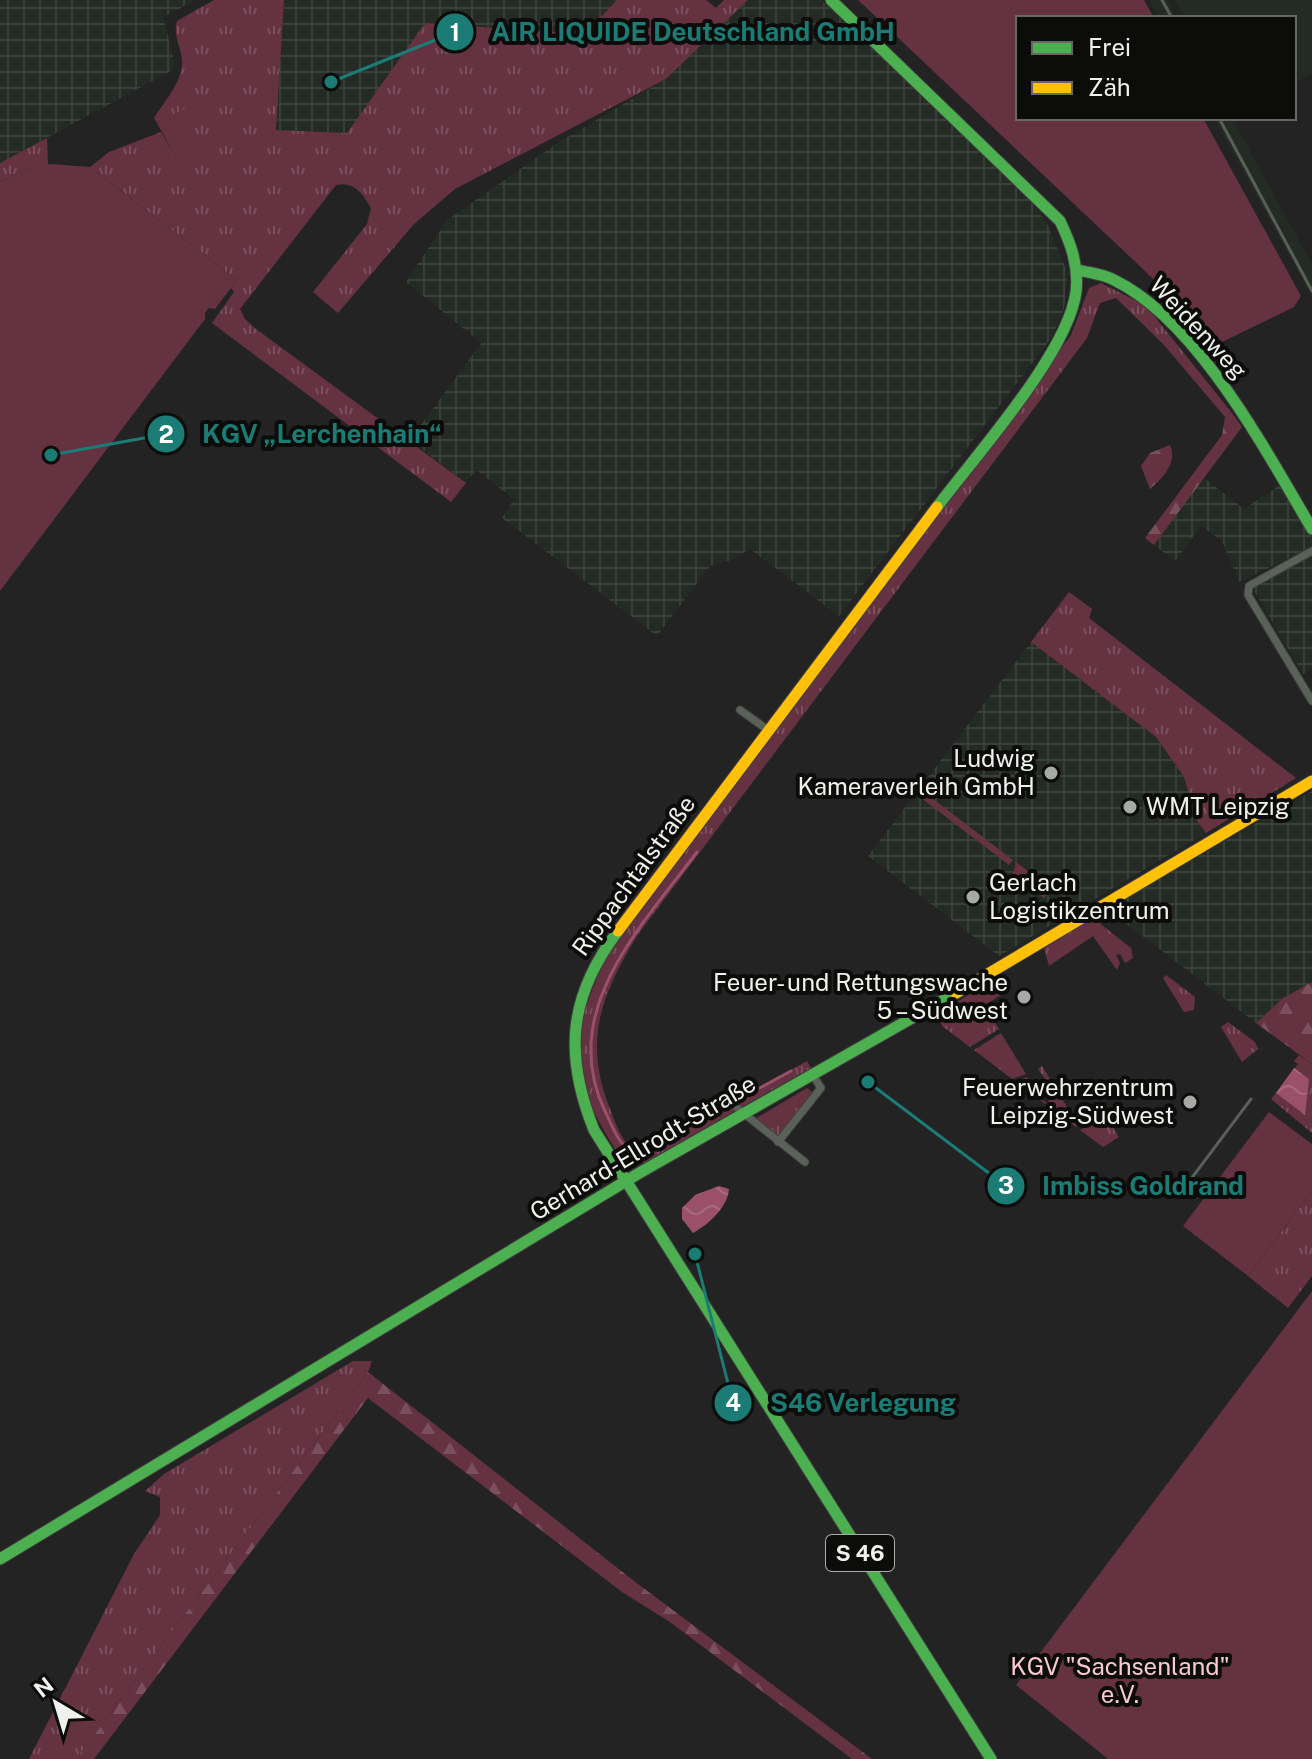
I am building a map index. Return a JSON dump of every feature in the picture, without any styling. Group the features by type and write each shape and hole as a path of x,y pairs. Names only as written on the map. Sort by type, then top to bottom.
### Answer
{"main road":[{"name":"Rippachtalstraße","path":"831,0 1048,206 1069,237 1078,270 1073,312 1051,355 610,941 579,1001 572,1031 572,1070 594,1130 991,1759"},
{"name":"Weidenweg","path":"1078,270 1105,274 1135,292 1214,371 1245,414 1312,529"},
{"name":"Gerhard-Ellrodt-Straße","path":"0,1559 740,1111 923,1013 1312,781"}],"street":[{"path":"1312,551 1261,577 1249,586 1248,595 1312,701"},
{"path":"740,710 768,730"},
{"path":"778,1142 821,1088 812,1074"},
{"path":"740,1111 805,1162"}],"shaded area":[{"path":"0,0 196,0 163,17 175,64 171,71 0,163"},
{"path":"284,0 617,0 584,34 425,23 348,133 276,130"},
{"path":"748,0 821,0 1023,190 1047,223 1068,274 1064,309 1052,337 839,616 750,549 732,560 710,566 657,636 502,518 514,499 476,470 466,483 410,440 481,343 406,282 447,220 559,142 666,79"},
{"path":"1149,0 1167,0 1176,16 1158,16"},
{"path":"1175,0 1312,0 1312,73 1296,83 1296,16 1184,16"},
{"path":"1215,120 1233,120 1312,264 1312,298"},
{"path":"1203,477 1244,509 1280,485 1312,537 1312,547 1239,582 1222,541 1201,526 1175,561 1154,545"},
{"path":"1312,556 1312,669 1303,674 1253,589 1257,583"},
{"path":"1031,642 1156,737 1184,777 1197,821 1206,833 999,956 868,856"},
{"path":"1312,791 1312,982 1283,998 1256,1023 1128,925 1109,918 1107,909"}],"green space":[{"path":"214,0 284,0 276,130 347,133 425,23 584,34 617,0 706,0 716,8 724,0 748,0 666,79 455,189 414,224 338,313 313,292 367,224 371,208 353,187 336,185 240,309 256,329 466,483 451,502 212,323 234,292 231,288 237,280 90,167 109,152 161,132 180,164 184,110 157,123 154,118 173,90 182,67 176,36 177,21"},
{"path":"858,0 1144,0 1153,16 1016,16 1016,120 1204,120 1301,296 1294,307 1218,344"},
{"path":"184,109 203,150 180,165 157,123"},
{"path":"47,138 48,165 19,172 0,182 0,163"},
{"path":"50,164 90,167 237,280 215,309 209,308 205,313 205,319 0,591 0,182 19,172"},
{"path":"1101,283 1137,301 1135,292 1232,413 1225,417 1164,345 1116,298 1100,303 1087,338 639,933 605,999 597,1042 603,1088 622,1137 640,1153 807,1061 811,1068 644,1163 619,1155 590,1102 579,1057 585,1010 608,954 1071,335 1089,288"},
{"path":"1232,413 1242,427 1154,545 1145,538 1222,435 1225,417"},
{"path":"1170,445 1171,463 1150,489 1141,466 1150,453"},
{"path":"1069,592 1092,609 1089,618 1296,778 1206,833 1197,821 1184,777 1156,737 1031,642"},
{"path":"920,789 1013,860 1009,865 916,794"},
{"path":"1016,862 1052,889 1044,898 1013,874"},
{"path":"1093,918 1131,948 1133,958 1125,963 1120,954 1116,955 1120,963 1117,970 1093,936 1049,966 1044,948"},
{"path":"1000,975 1009,990 985,1005 999,1029 970,1047 942,1026 938,1014"},
{"path":"1166,975 1195,997 1194,1010 1184,1012 1163,978"},
{"path":"1312,982 1312,1064 1256,1023 1283,998"},
{"path":"1228,1022 1255,1042 1258,1049 1242,1062 1221,1027"},
{"path":"1001,1033 1026,1074 1012,1079 974,1050"},
{"path":"1299,1055 1312,1064 1312,1133 1271,1099 1298,1064 1294,1061"},
{"path":"1042,1066 1078,1125 1076,1127 1016,1082 1027,1077 1030,1082 1026,1088 1047,1103 1054,1092 1038,1069"},
{"path":"807,1088 812,1092 777,1138 753,1120"},
{"path":"1269,1112 1312,1144 1312,1190 1248,1276 1183,1226"},
{"path":"1105,1115 1119,1137 1103,1147 1080,1130"},
{"path":"1312,1190 1312,1276 1288,1308 1248,1276"},
{"name":"KGV \"Sachsenland\" e.V.","path":"1312,1291 1312,1759 1108,1759 1016,1685"},
{"path":"353,1361 372,1361 368,1372 76,1759 29,1759 134,1554 160,1515 160,1497 145,1491 164,1474"},
{"path":"368,1372 634,1581 872,1759 852,1759 670,1622 622,1592 368,1398 94,1759 76,1759"}],"water":[{"path":"1294,1068 1309,1079 1305,1115 1276,1093"},
{"path":"719,1186 729,1189 725,1202 711,1220 693,1233 682,1219 682,1208 695,1195"}],"waterway":[{"path":"697,852 631,941 612,972 598,1005 591,1039 593,1074 605,1111 621,1142 636,1155 791,1071"}],"railway":[{"path":"1162,0 1171,16"},
{"path":"1220,120 1312,291"},
{"path":"1188,1183 1251,1099"}],"traffic: fast":[{"path":"831,0 1060,221 1075,264 1076,292 1069,317 1056,344 1018,403 937,507"},
{"path":"1078,270 1114,280 1144,299 1173,325 1227,390 1312,529"},
{"path":"618,931 589,979 576,1027 578,1077 594,1130 991,1759"},
{"path":"0,1559 641,1172 956,993"}],"traffic: slow":[{"path":"618,931 937,507"},
{"path":"956,993 1312,781"}],"place":[{"name":"AIR LIQUIDE Deutschland GmbH","path":"331,82"},
{"name":"KGV „Lerchenhain“","path":"51,455"},
{"name":"Ludwig Kameraverleih GmbH","path":"1051,773"},
{"name":"WMT Leipzig","path":"1130,807"},
{"name":"Gerlach Logistikzentrum","path":"973,897"},
{"name":"Feuer- und Rettungswache 5 – Südwest","path":"1024,997"},
{"name":"Imbiss Goldrand","path":"868,1082"},
{"name":"Feuerwehrzentrum Leipzig-Südwest","path":"1190,1102"},
{"name":"S46 Verlegung","path":"695,1254"}]}
